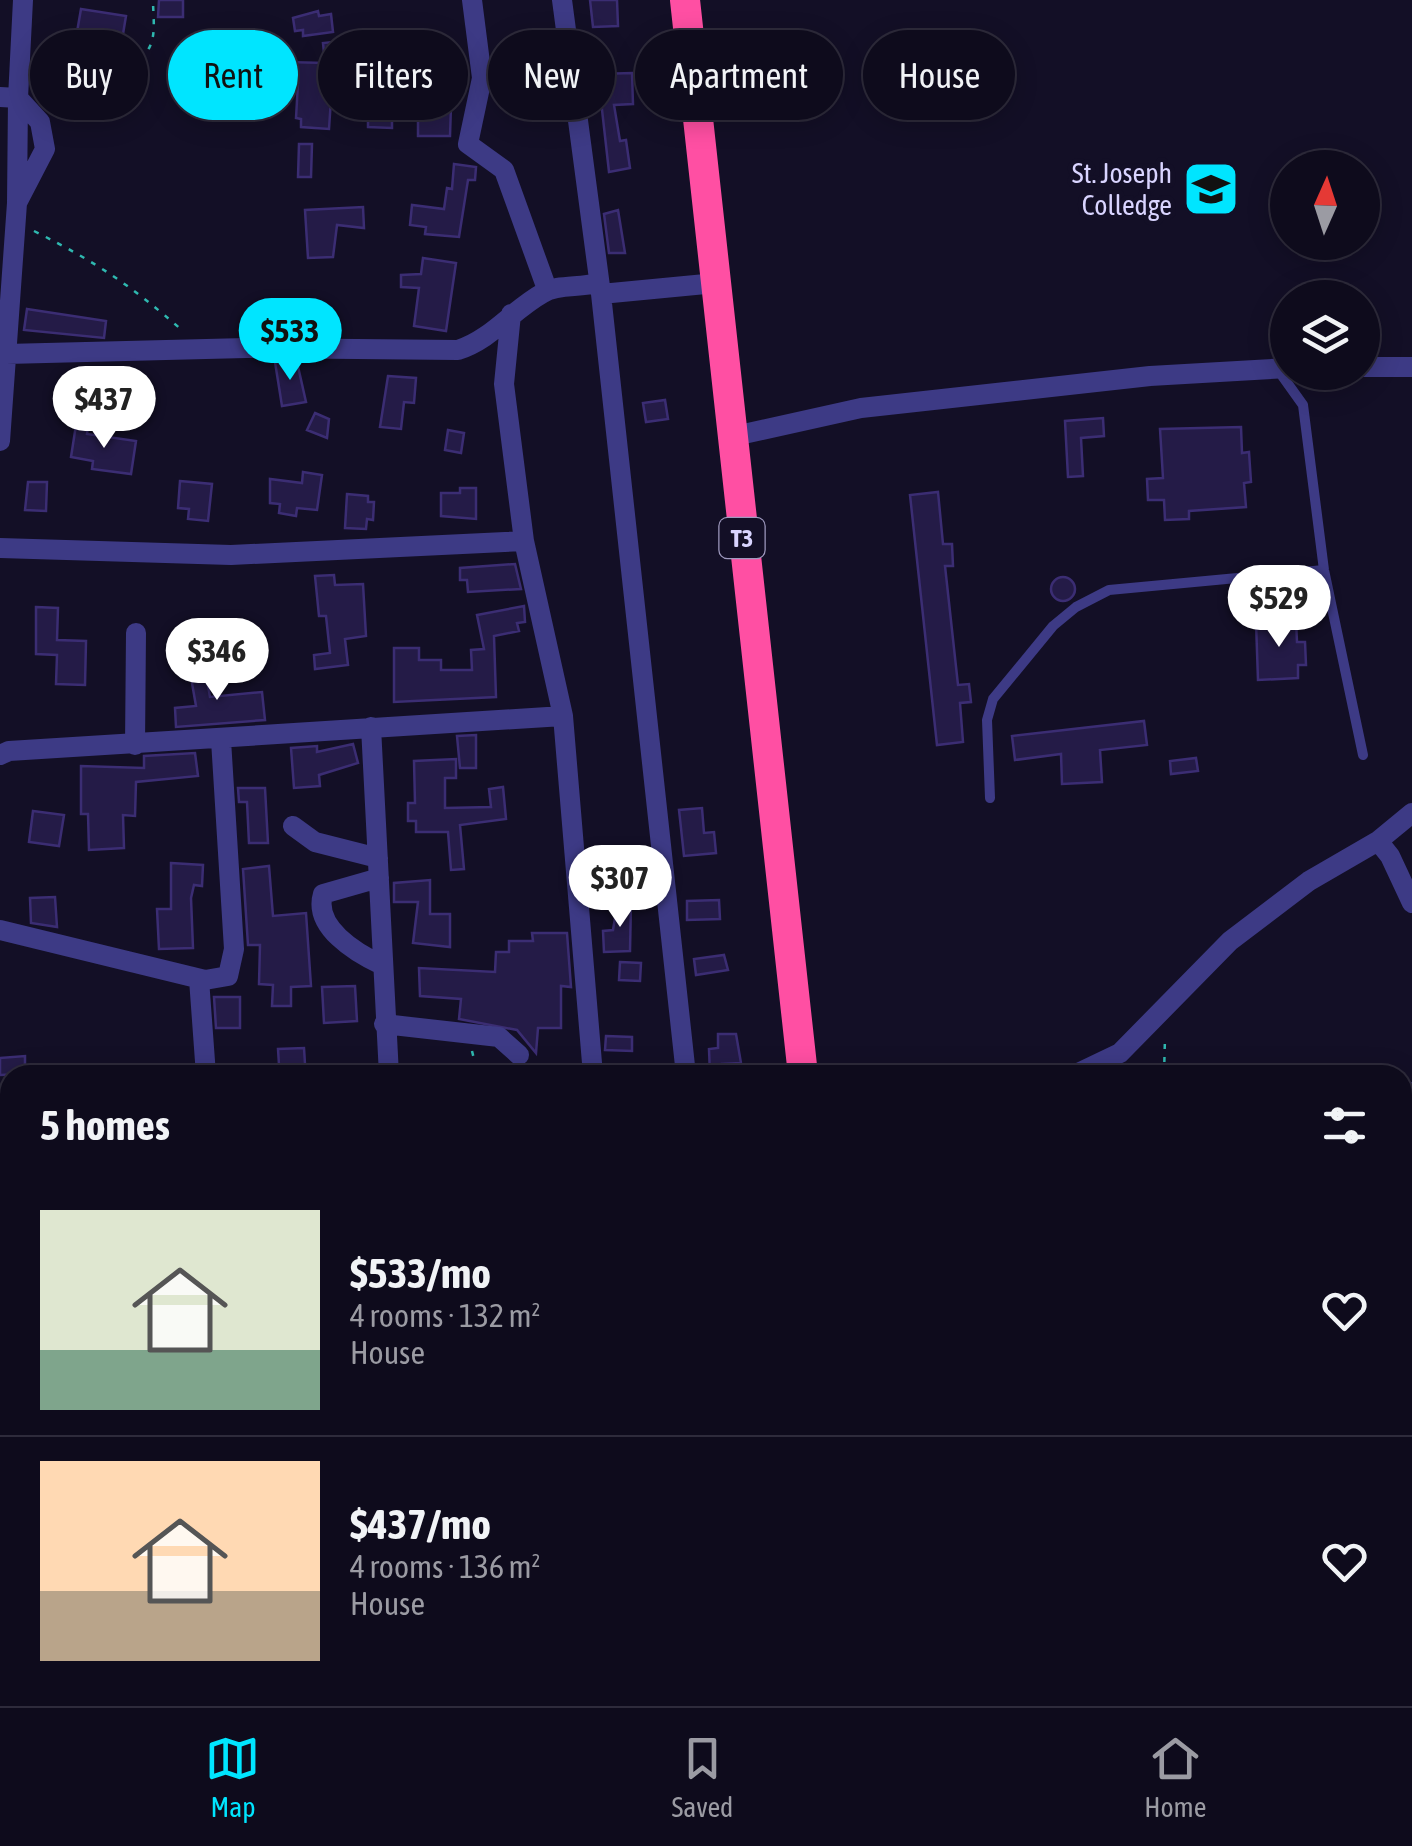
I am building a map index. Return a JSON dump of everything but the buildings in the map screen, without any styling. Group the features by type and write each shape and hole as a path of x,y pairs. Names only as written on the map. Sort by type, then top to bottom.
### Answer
{"highway":[{"name":"T3","path":"685,0 801,1065"}],"street":[{"path":"0,442 12,203 45,148 40,122 12,95 23,0"},
{"path":"472,0 482,78 468,144 504,170 548,289"},
{"path":"562,0 599,288 685,1065"},
{"path":"6,354 198,348 458,350 483,342 511,314 548,289 716,283"},
{"path":"511,314 504,384 524,541 563,716 591,1065"},
{"path":"1380,367 1412,367"},
{"path":"730,437 861,408 1150,376 1270,369"},
{"path":"0,548 231,555 524,541"},
{"path":"135,745 136,633"},
{"path":"3,751 563,716"},
{"path":"372,727 388,1065"},
{"path":"0,930 199,979 220,980 228,976 234,949 221,740"},
{"path":"1095,1065 1120,1053 1230,941 1310,881 1378,841 1412,813"},
{"path":"293,826 315,842 378,868"},
{"path":"1378,841 1390,856 1412,903"},
{"path":"378,868 323,894 320,900 329,929 382,965"},
{"path":"199,979 205,1065"},
{"path":"384,1024 498,1037 519,1054"}],"lane":[{"path":"1294,390 1302,405 1324,570 1363,755"},
{"path":"990,798 987,720 993,699 1053,626 1076,607 1109,590 1324,570"}],"path":[{"path":"12,95 138,60 148,53 154,38 153,0"},
{"path":"12,203 144,294 198,348"},
{"path":"1158,1012 1166,1033 1164,1065"}],"place":[{"name":"St. Joseph Colledge","path":"1211,189"}]}
